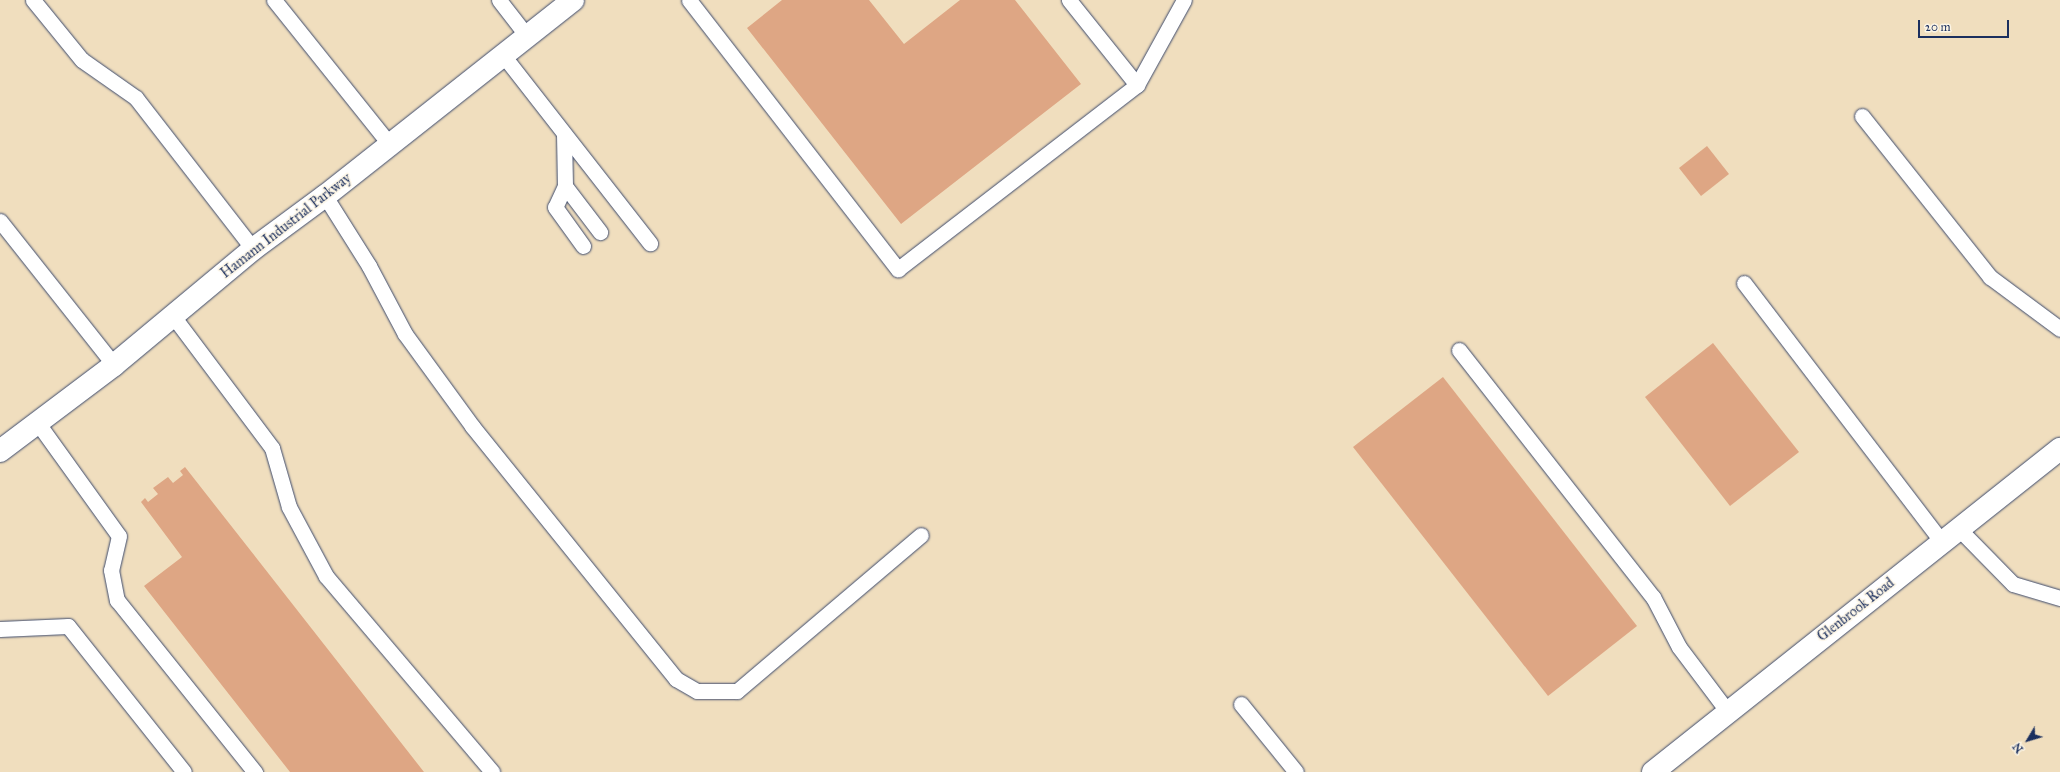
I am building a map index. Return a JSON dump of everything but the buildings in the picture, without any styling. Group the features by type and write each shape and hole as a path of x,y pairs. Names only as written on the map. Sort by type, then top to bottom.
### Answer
{"street":[{"name":"Hamann Industrial Parkway","path":"0,452 114,364 254,249 325,196 573,0"},
{"name":"Glenbrook Road","path":"1653,772 2060,449"}],"lane":[{"path":"33,0 82,60 136,98 254,249"},
{"path":"274,0 390,145"},
{"path":"499,0 527,36"},
{"path":"689,0 898,269 1137,86 1184,0"},
{"path":"1069,0 1137,86"},
{"path":"503,55 650,243"},
{"path":"1862,116 1990,277 2060,329"},
{"path":"564,134 565,186 555,207 582,246"},
{"path":"565,186 600,232"},
{"path":"325,196 369,266 405,334 472,426 676,679 697,691 737,691 921,535"},
{"path":"0,221 114,364"},
{"path":"1744,283 1951,535 2013,584 2060,598"},
{"path":"173,316 272,448 289,507 326,576 492,772"},
{"path":"1459,350 1653,597 1679,647 1728,712"},
{"path":"37,422 119,536 111,570 117,600 255,772"},
{"path":"0,629 68,626 184,772"},
{"path":"1241,704 1296,772"}]}
